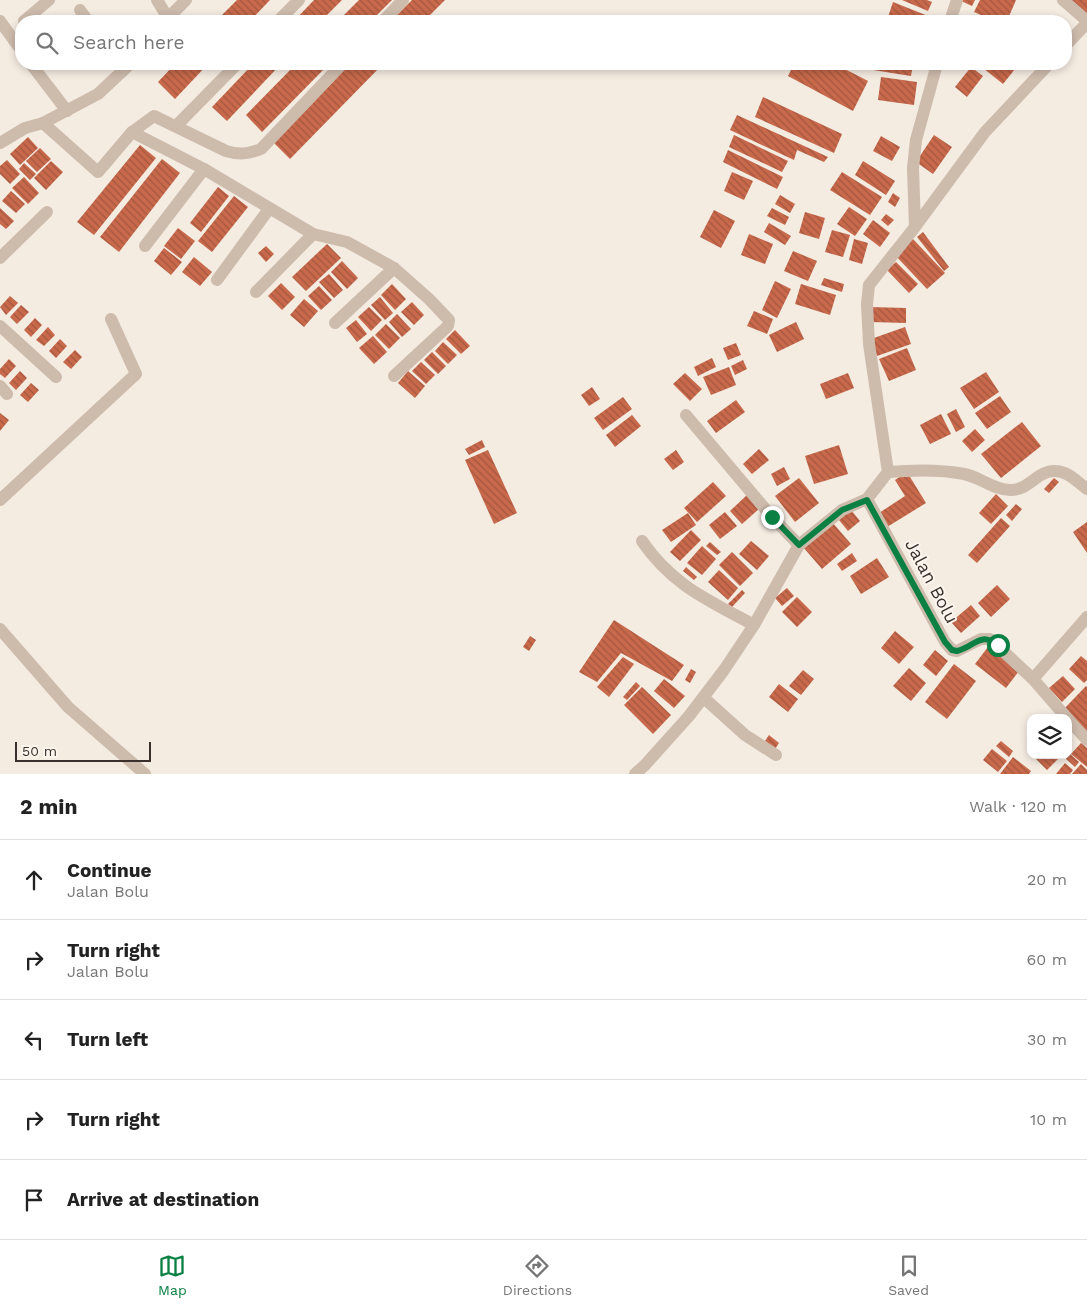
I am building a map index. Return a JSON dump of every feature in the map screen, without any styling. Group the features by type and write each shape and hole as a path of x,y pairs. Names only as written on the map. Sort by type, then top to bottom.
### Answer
{"street":[{"path":"31,15 49,0"},
{"path":"157,0 164,15"},
{"path":"172,15 186,0"},
{"path":"284,15 299,0"},
{"path":"389,15 403,0"},
{"path":"952,15 957,0"},
{"path":"1063,0 1087,22 1072,38"},
{"path":"80,10 84,15"},
{"path":"0,21 15,42"},
{"path":"9,34 15,29"},
{"path":"36,70 67,111"},
{"path":"0,143 25,128 43,123 98,94 120,70"},
{"path":"177,125 231,70"},
{"path":"43,123 98,172 132,132 154,116 177,125 226,151 238,155 252,153 260,149 336,70"},
{"path":"915,227 913,168 916,140 935,70"},
{"path":"635,774 646,765 704,698 754,625 799,545 842,510 867,500 888,472 869,344 867,296 872,280 915,227 985,132 1043,70"},
{"path":"132,132 204,169 268,209 313,234 347,242 394,268 430,299 449,320 448,326 394,376"},
{"path":"145,246 204,169"},
{"path":"217,280 268,209"},
{"path":"0,258 47,212"},
{"path":"256,292 313,234"},
{"path":"335,323 394,268"},
{"path":"0,500 136,374 111,319"},
{"path":"0,326 56,377"},
{"path":"686,415 772,517 799,545"},
{"path":"888,472 913,470 965,474 1009,490 1018,490 1048,471 1055,471 1071,476 1087,490"},
{"name":"Jalan Bolu","path":"867,500 945,642 952,650 957,651 981,639 990,639 1032,678 1064,714"},
{"path":"642,541 656,561 678,582 754,625"},
{"path":"1032,678 1087,617"},
{"path":"0,629 68,706 145,774"},
{"path":"704,698 745,735 776,756"},
{"name":"Jalan Bolu","path":"1072,723 1087,740"}],"building":[{"path":"237,0 270,0 256,15 222,15"},
{"path":"314,0 342,0 327,15 300,15"},
{"path":"359,0 392,0 377,15 344,15"},
{"path":"412,0 445,0 430,15 397,15"},
{"path":"902,0 927,0 932,2 928,11"},
{"path":"959,0 975,0 972,6"},
{"path":"980,0 1016,0 1010,15 981,15 974,12"},
{"path":"1069,0 1087,0 1087,15"},
{"path":"893,2 926,15 889,15"},
{"path":"169,70 202,70 175,99 158,82"},
{"path":"247,70 275,70 227,121 212,107"},
{"path":"290,70 323,70 262,132 246,115"},
{"path":"344,70 377,70 290,159 274,143"},
{"path":"791,70 847,70 868,81 853,111 788,76"},
{"path":"873,70 912,70 911,76"},
{"path":"969,70 975,70 983,76 967,97 955,87"},
{"path":"986,70 1014,70 1003,84"},
{"path":"881,77 917,82 914,105 878,100"},
{"path":"763,97 842,134 834,153 755,117"},
{"path":"737,115 828,157 824,162 797,150 794,160 730,130"},
{"path":"734,135 788,161 782,172 729,147"},
{"path":"934,135 952,147 933,174 916,162"},
{"path":"881,136 900,147 892,161 873,151"},
{"path":"28,137 38,148 20,165 10,154"},
{"path":"140,145 156,158 94,235 77,222"},
{"path":"40,148 51,159 37,172 26,161"},
{"path":"728,150 783,177 777,189 723,162"},
{"path":"162,159 180,173 119,252 100,237"},
{"path":"7,160 20,174 10,184 0,174 0,166"},
{"path":"51,161 63,172 46,190 34,178"},
{"path":"863,161 895,181 886,195 855,175"},
{"path":"24,163 36,174 30,180 19,169"},
{"path":"732,172 753,181 744,200 724,191"},
{"path":"842,172 882,197 870,215 830,190"},
{"path":"24,177 39,193 28,204 12,188"},
{"path":"218,187 229,196 201,232 190,223"},
{"path":"11,191 25,204 16,213 2,201"},
{"path":"893,193 900,198 895,207 888,202"},
{"path":"780,195 795,204 790,213 775,204"},
{"path":"234,196 248,207 212,252 198,241"},
{"path":"849,207 867,219 855,236 837,224"},
{"path":"0,208 14,221 6,229 0,224"},
{"path":"772,208 789,217 785,225 767,216"},
{"path":"714,210 735,221 721,248 700,237"},
{"path":"805,212 825,218 819,239 799,233"},
{"path":"886,214 894,220 888,226 881,220"},
{"path":"873,220 890,233 880,247 863,234"},
{"path":"769,223 791,236 785,245 764,232"},
{"path":"178,228 195,241 181,259 164,246"},
{"path":"832,230 850,235 843,257 825,252"},
{"path":"923,232 949,267 944,271 917,237"},
{"path":"749,234 773,244 765,264 741,255"},
{"path":"854,239 868,243 862,264 849,260"},
{"path":"913,239 945,273 927,289 895,255"},
{"path":"327,244 341,258 306,291 292,277"},
{"path":"266,246 274,254 266,262 258,253"},
{"path":"164,248 182,262 171,275 154,261"},
{"path":"793,251 817,261 808,281 784,271"},
{"path":"194,257 212,272 200,286 182,272"},
{"path":"342,261 358,278 347,289 331,272"},
{"path":"896,262 918,284 909,293 887,270"},
{"path":"329,274 343,290 334,298 319,282"},
{"path":"824,278 844,284 842,292 821,285"},
{"path":"775,281 791,289 777,318 762,310"},
{"path":"281,283 295,297 282,310 268,296"},
{"path":"392,284 406,299 395,310 381,295"},
{"path":"801,284 836,295 830,315 795,304"},
{"path":"319,286 332,300 321,310 308,296"},
{"path":"10,296 18,303 6,315 0,307"},
{"path":"380,297 393,313 385,320 371,305"},
{"path":"304,299 318,311 304,327 290,315"},
{"path":"412,302 424,315 414,325 401,312"},
{"path":"21,305 29,312 17,324 10,317"},
{"path":"369,307 382,320 371,331 358,317"},
{"path":"870,307 906,308 906,323 870,322"},
{"path":"754,311 773,319 767,334 747,326"},
{"path":"397,314 411,329 402,337 389,322"},
{"path":"35,318 42,325 31,337 24,330"},
{"path":"356,320 367,334 357,342 346,328"},
{"path":"796,322 804,339 777,352 769,335"},
{"path":"386,324 400,338 389,349 375,335"},
{"path":"48,327 55,335 44,346 36,340"},
{"path":"905,327 911,344 877,356 871,339"},
{"path":"455,330 470,346 461,354 446,339"},
{"path":"373,336 387,352 374,364 359,348"},
{"path":"60,339 67,346 56,358 49,351"},
{"path":"443,342 457,355 448,364 435,351"},
{"path":"736,343 741,355 728,360 723,348"},
{"path":"907,348 916,370 889,381 879,359"},
{"path":"75,350 82,357 71,369 63,362"},
{"path":"432,352 446,366 438,374 424,360"},
{"path":"712,358 716,367 698,376 694,367"},
{"path":"9,359 16,366 5,378 0,374 0,369"},
{"path":"743,360 747,369 735,375 731,366"},
{"path":"421,362 435,375 426,384 412,371"},
{"path":"729,367 736,385 711,395 703,377"},
{"path":"20,371 27,378 16,390 9,383"},
{"path":"408,371 425,386 415,398 398,383"},
{"path":"986,372 999,392 974,409 960,388"},
{"path":"685,373 702,389 690,401 673,384"},
{"path":"848,373 854,388 826,399 820,384"},
{"path":"31,383 39,390 28,402 20,395"},
{"path":"592,387 600,399 589,406 581,395"},
{"path":"1000,396 1011,412 987,429 975,413"},
{"path":"623,397 632,409 603,430 594,418"},
{"path":"736,400 745,412 716,433 707,421"},
{"path":"956,409 965,427 956,432 947,414"},
{"path":"0,413 9,420 0,431"},
{"path":"941,414 951,434 930,444 920,425"},
{"path":"632,415 641,426 615,447 606,435"},
{"path":"1022,422 1041,446 1001,478 981,454"},
{"path":"975,429 985,440 972,452 962,441"},
{"path":"482,440 485,447 469,455 465,449"},
{"path":"839,445 848,474 814,484 805,456"},
{"path":"759,449 769,460 752,474 743,464"},
{"path":"488,450 517,513 494,524 465,460"},
{"path":"676,450 684,462 673,470 664,459"},
{"path":"784,467 790,479 777,486 771,474"},
{"path":"907,472 926,503 887,527 879,513 905,496 895,480"},
{"path":"799,478 819,503 795,522 775,496"},
{"path":"1054,478 1059,482 1049,493 1044,489"},
{"path":"713,482 726,496 697,522 684,508"},
{"path":"996,494 1008,506 991,524 979,513"},
{"path":"747,495 760,508 742,524 730,511"},
{"path":"1016,504 1022,509 1012,521 1006,515"},
{"path":"851,510 860,521 848,531 839,520"},
{"path":"725,512 737,526 720,539 709,525"},
{"path":"688,513 696,525 671,542 662,530"},
{"path":"1001,518 1010,526 977,563 968,555"},
{"path":"832,522 851,544 822,569 803,547"},
{"path":"1087,522 1087,553 1073,532"},
{"path":"691,530 701,540 680,561 670,552"},
{"path":"751,541 769,556 757,570 739,554"},
{"path":"710,542 721,552 717,555 706,546"},
{"path":"702,546 716,559 702,575 687,563"},
{"path":"732,552 753,573 740,586 719,565"},
{"path":"852,553 857,561 842,571 837,564"},
{"path":"877,558 889,577 861,594 850,576"},
{"path":"686,567 697,577 694,580 683,571"},
{"path":"719,570 738,588 728,600 708,582"},
{"path":"997,585 1010,599 991,617 978,603"},
{"path":"787,588 794,596 782,606 775,598"},
{"path":"742,590 745,593 732,607 728,604"},
{"path":"797,597 812,612 797,627 782,612"},
{"path":"971,605 980,616 961,633 951,622"},
{"path":"614,620 684,665 672,681 621,653 597,682 579,672"},
{"path":"895,631 914,647 899,664 881,648"},
{"path":"530,636 536,640 529,651 523,647"},
{"path":"988,647 1019,671 1006,688 975,664"},
{"path":"935,650 948,661 936,676 923,665"},
{"path":"1081,656 1087,661 1087,680 1084,683 1069,669"},
{"path":"623,657 634,664 609,697 597,687"},
{"path":"954,664 976,681 947,719 925,702"},
{"path":"909,668 926,683 911,701 893,686"},
{"path":"691,669 696,672 690,683 685,680"},
{"path":"803,670 814,679 801,695 789,686"},
{"path":"1063,676 1075,689 1062,702 1049,688"},
{"path":"664,679 685,696 674,708 654,691"},
{"path":"636,682 640,686 627,700 623,697"},
{"path":"779,684 798,699 788,712 769,697"},
{"path":"642,687 671,715 653,734 624,705"},
{"path":"1087,687 1087,732 1072,718 1072,714 1067,714 1063,710"},
{"path":"769,735 779,743 775,749 765,741"},
{"path":"1001,741 1013,751 1009,757 996,746"},
{"path":"1081,743 1087,748 1087,767 1072,755"},
{"path":"992,749 1007,761 998,772 983,760"},
{"path":"1072,756 1079,762 1075,767 1066,759 1072,759"},
{"path":"1013,757 1031,771 1029,774 1000,774"},
{"path":"1036,759 1058,759 1047,770"},
{"path":"1065,763 1073,770 1070,774 1056,774"},
{"path":"1081,764 1087,770 1087,774 1072,774"}],"route":[{"path":"772,517 799,545 842,510 867,500 898,552 945,642 952,650 963,650 981,639 990,639 998,645"}]}
